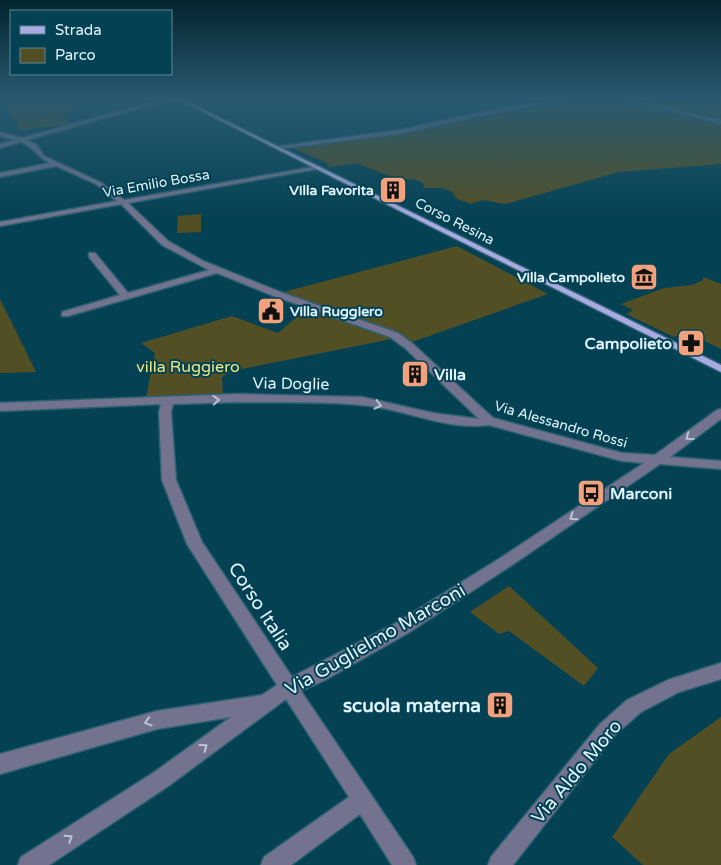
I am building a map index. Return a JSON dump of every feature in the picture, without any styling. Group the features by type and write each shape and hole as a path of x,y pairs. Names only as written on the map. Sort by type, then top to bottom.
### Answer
{"main road":[{"name":"Corso Resina","path":"260,138 721,369"}],"street":[{"name":"Via Alessandro Rossi","path":"14,138 33,144 38,148 42,157 98,183 124,202 165,243 200,263 394,335 409,346 489,421 622,457 721,466"},
{"path":"0,146 31,138"},
{"path":"277,147 347,138"},
{"path":"0,175 54,164"},
{"name":"Via Emilio Bossa","path":"0,224 317,167"},
{"path":"92,256 126,297"},
{"path":"65,314 218,270"},
{"name":"Via Doglie","path":"0,407 238,398 362,401 433,417 475,422 489,421"},
{"name":"Corso Italia","path":"168,402 165,412 169,480 195,544 405,865"},
{"name":"Via Guglielmo Marconi","path":"28,865 160,780 265,703 290,687 320,674 410,622 507,561 657,460 721,413"},
{"name":"Via Aldo Moro","path":"499,865 606,730 634,706 674,686 721,671"},
{"path":"0,764 157,720 265,703"},
{"path":"272,865 362,800"}],"green space":[{"path":"367,138 721,138 721,164 619,172 505,204 483,200 471,204 457,199 451,191 441,188 423,188 424,184 418,181 400,180 356,163 329,167 326,165 330,164 292,148"},
{"path":"201,214 201,232 177,233 178,216"},
{"path":"457,246 548,294 412,342 377,326 280,293"},
{"path":"703,277 721,284 721,349 686,332 674,337 626,314 633,310 621,304 664,288 692,285 703,280"},
{"path":"0,299 36,372 0,373"},
{"name":"villa Ruggiero","path":"308,307 392,339 232,371 222,377 223,399 145,402 155,353 141,343 232,316 278,333"},
{"path":"509,586 598,668 584,686 509,631 499,634 470,612"},
{"path":"721,717 721,865 643,865 612,837 669,754"}],"place":[{"name":"Villa Favorita","path":"393,190"},
{"name":"Villa Campolieto","path":"644,277"},
{"name":"Villa Ruggiero","path":"271,311"},
{"name":"Campolieto","path":"691,343"},
{"name":"Villa","path":"415,374"},
{"name":"Marconi","path":"591,493"},
{"name":"scuola materna","path":"500,705"}]}
